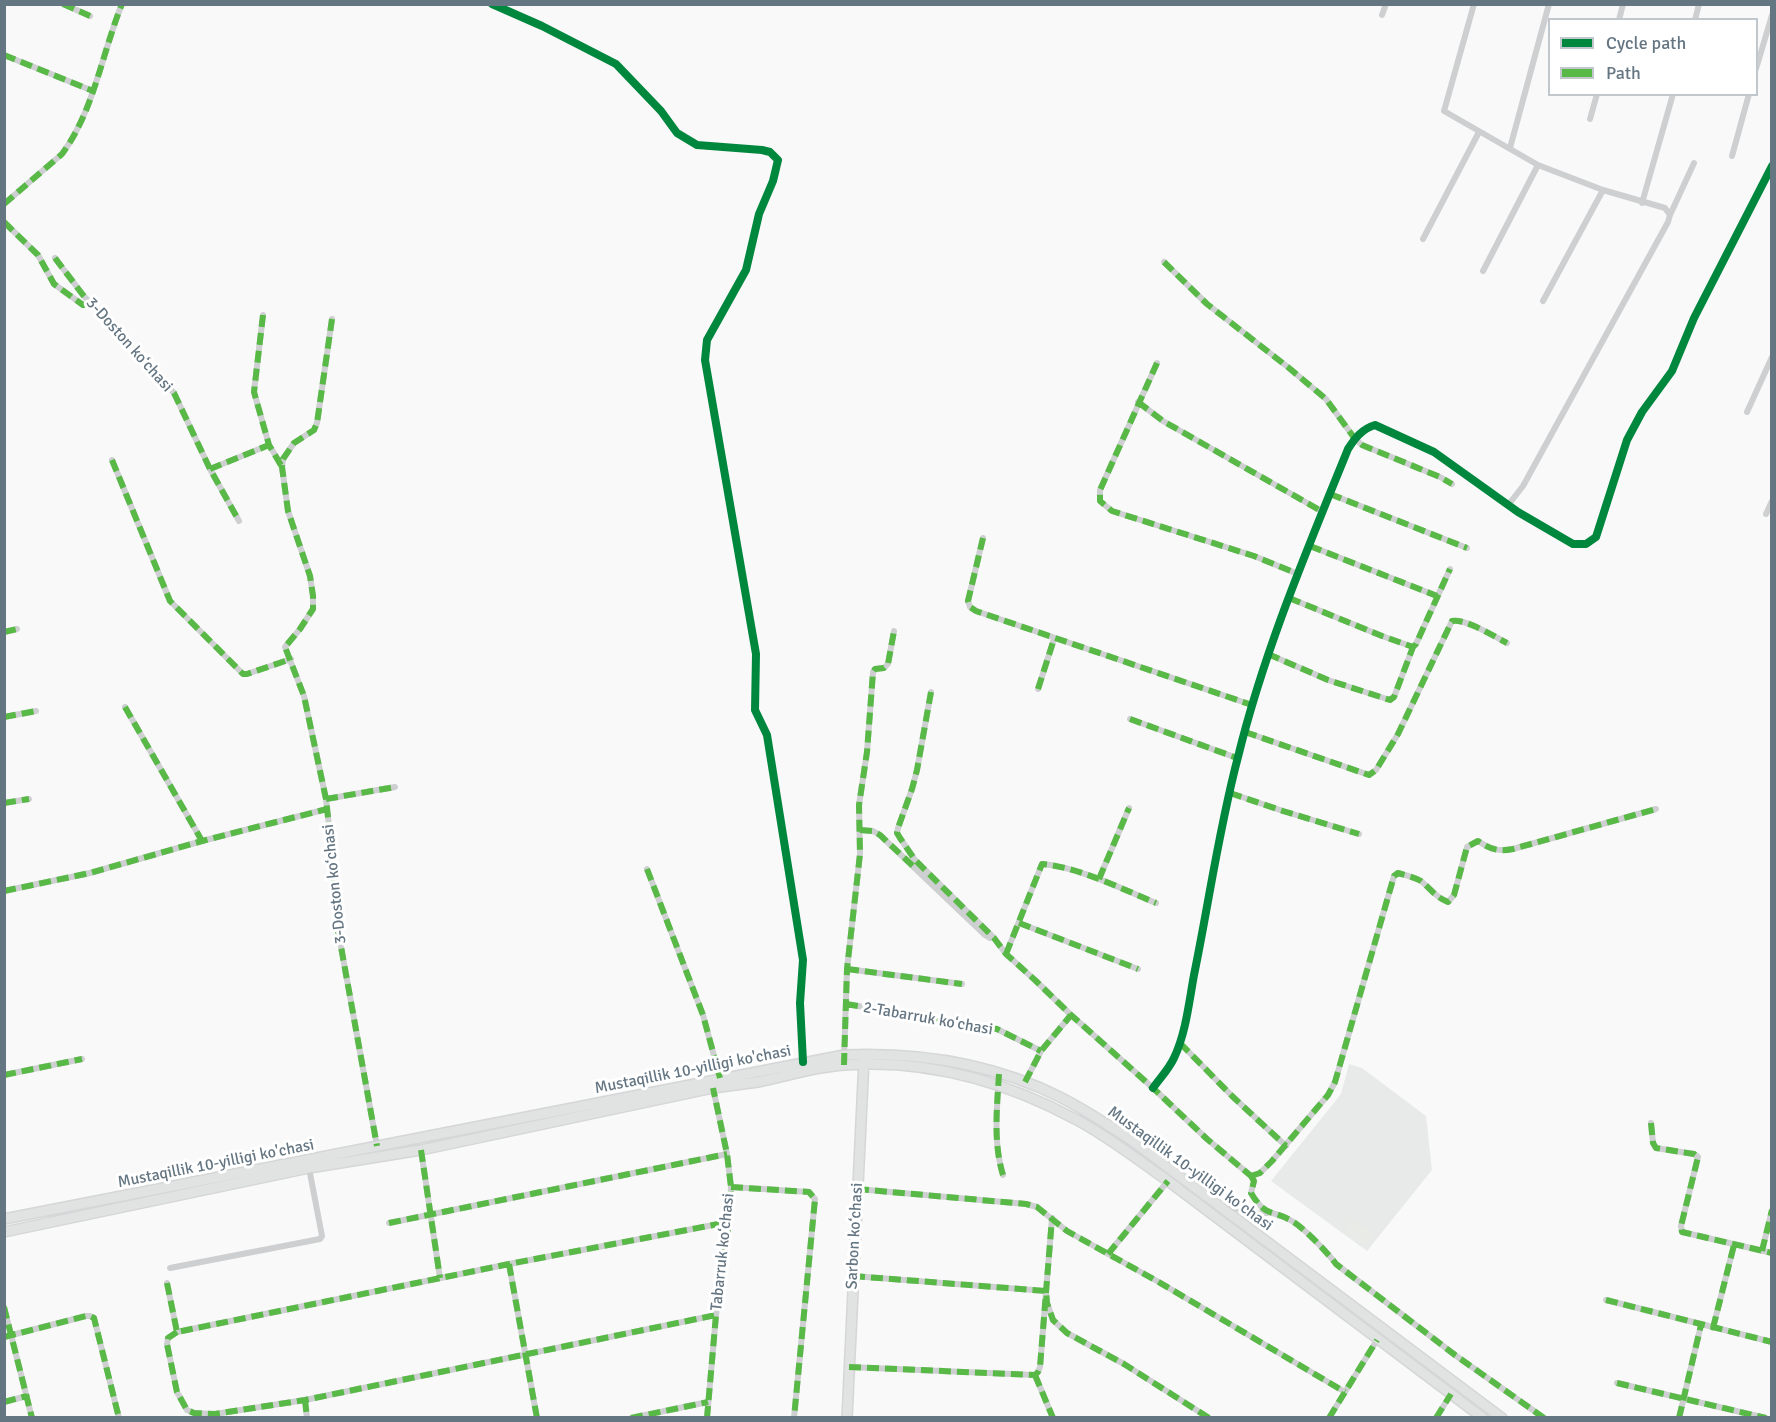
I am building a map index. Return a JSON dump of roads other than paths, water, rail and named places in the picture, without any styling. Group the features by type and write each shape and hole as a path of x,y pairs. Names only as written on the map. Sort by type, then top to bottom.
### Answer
{"main road":[{"name":"Mustaqillik 10-yilligi ko'chasi","path":"4,1232 309,1168 421,1150 713,1088 759,1081 865,1054 938,1059 967,1064 1025,1082 1058,1096 1100,1119 1134,1142 1502,1418"},
{"name":"Sarbon koʻchasi","path":"847,1418 865,1054"},
{"name":"Mustaqillik 10-yilligi ko'chasi","path":"4,1219 803,1062 844,1060 864,1065 905,1065 954,1072 999,1085 1078,1120 1168,1181 1483,1418"}],"street":[{"path":"63,4 90,16"},
{"path":"4,204 62,154 69,144 93,91 122,4"},
{"path":"492,4 542,26 616,64 661,111 677,133 697,145 762,150 770,152 778,160 773,181 759,214 747,270 707,340 705,360 756,654 755,710 767,735 803,960 800,1004 803,1062"},
{"path":"1382,15 1386,4"},
{"path":"1473,4 1444,111 1538,165 1603,190 1665,208 1670,215"},
{"path":"1510,148 1549,4"},
{"path":"1758,62 1772,15"},
{"path":"4,55 93,91"},
{"path":"1590,119 1596,96"},
{"path":"1642,203 1672,96"},
{"path":"1732,156 1748,96"},
{"path":"1423,239 1479,132"},
{"path":"1509,504 1523,486 1668,222 1694,164"},
{"path":"1483,271 1538,165"},
{"path":"1153,1088 1173,1059 1180,1043 1237,758 1252,705 1268,654 1298,574 1348,449 1366,428 1376,425 1434,453 1518,512 1574,544 1586,544 1596,537 1627,440 1642,412 1672,371 1694,318 1772,166"},
{"path":"1543,301 1603,190"},
{"path":"4,222 38,255 54,284 83,305 91,304"},
{"name":"3-Doston koʻchasi","path":"56,258 91,304 174,393 210,469 239,521"},
{"path":"1164,262 1207,304 1326,399 1355,439 1362,445 1452,484"},
{"name":"3-Doston koʻchasi","path":"263,315 254,392 269,445 282,467 288,511 310,576 313,596 313,609 285,647 304,696 326,799 334,871 336,920 378,1146"},
{"path":"282,467 283,459 294,443 314,429 317,423 332,319"},
{"path":"1747,412 1772,357"},
{"path":"1157,363 1100,490 1100,501 1112,511 1254,556 1298,574"},
{"path":"1138,402 1163,421 1323,512"},
{"path":"210,469 269,445"},
{"path":"112,460 170,601 243,674 291,659"},
{"path":"1330,494 1467,548"},
{"path":"1766,514 1772,501"},
{"path":"983,538 968,601 970,607 976,611 1252,705"},
{"path":"1310,546 1437,596"},
{"path":"1268,654 1328,680 1390,700 1394,697 1413,647 1450,569"},
{"path":"1289,598 1413,647"},
{"path":"1245,732 1370,775 1376,770 1398,734 1452,621 1465,623 1507,643"},
{"path":"4,632 17,629"},
{"path":"844,1060 847,969 860,854 860,806 873,672 888,664 894,631"},
{"path":"1038,689 1054,639"},
{"path":"931,692 917,770 897,833 906,849 994,938 1006,954 1207,1139 1251,1176 1254,1181 1251,1193 1267,1213"},
{"path":"124,707 202,841"},
{"path":"4,717 36,711"},
{"path":"1130,719 1237,758"},
{"path":"326,799 395,787"},
{"path":"1230,793 1359,834"},
{"path":"4,803 29,798"},
{"path":"1099,879 1129,808"},
{"path":"4,891 90,873 327,809"},
{"path":"1251,1176 1260,1173 1286,1146 1328,1095 1335,1082 1394,876 1398,873 1416,878 1438,898 1448,902 1454,895 1467,847 1478,841 1490,849 1501,851 1656,809"},
{"path":"860,830 873,831 880,835 985,935 994,938"},
{"path":"1006,954 1042,864 1099,879 1156,903"},
{"path":"647,869 703,1015 720,1078"},
{"path":"1019,923 1138,969"},
{"path":"847,969 962,984"},
{"name":"2-Tabarruk koʻchasi","path":"846,1004 997,1029 1041,1051"},
{"path":"1025,1082 1041,1051 1071,1015"},
{"path":"1180,1043 1286,1146"},
{"path":"4,1075 82,1059"},
{"path":"999,1074 996,1119 998,1159 1003,1175"},
{"name":"Tabarruk koʻchasi","path":"707,1418 731,1186 727,1154 713,1088"},
{"path":"1651,1123 1655,1147 1694,1154 1698,1157 1681,1226 1682,1232 1772,1253"},
{"path":"421,1150 440,1278"},
{"path":"389,1223 727,1154"},
{"path":"170,1268 320,1239 322,1236 309,1168"},
{"path":"1108,1254 1168,1181"},
{"path":"731,1186 809,1192 815,1199 794,1418"},
{"path":"857,1189 1026,1204 1037,1207 1067,1231 1158,1281 1345,1392"},
{"path":"1223,1210 1235,1208 1254,1214 1267,1213 1293,1221 1329,1254 1336,1264 1455,1355 1544,1418"},
{"path":"1762,1251 1772,1210"},
{"path":"1035,1375 1040,1367 1052,1218"},
{"path":"716,1315 304,1400 215,1413 194,1413 187,1410 177,1392 168,1351 168,1338 177,1332 509,1263 729,1222"},
{"path":"1713,1328 1734,1245"},
{"path":"509,1263 537,1418"},
{"path":"853,1276 1046,1291"},
{"path":"167,1283 177,1332"},
{"path":"1046,1291 1047,1303 1053,1320 1066,1333 1124,1364 1209,1418"},
{"path":"1606,1300 1772,1342"},
{"path":"4,1307 8,1336 32,1418"},
{"path":"8,1336 86,1316 94,1318 119,1418"},
{"path":"1679,1418 1701,1325"},
{"path":"1329,1418 1377,1340"},
{"path":"849,1367 1035,1375"},
{"path":"1035,1375 1053,1418"},
{"path":"1617,1383 1766,1418"},
{"path":"1436,1418 1451,1394"},
{"path":"4,1402 27,1396"},
{"path":"304,1400 307,1418"},
{"path":"631,1418 708,1402"}]}
